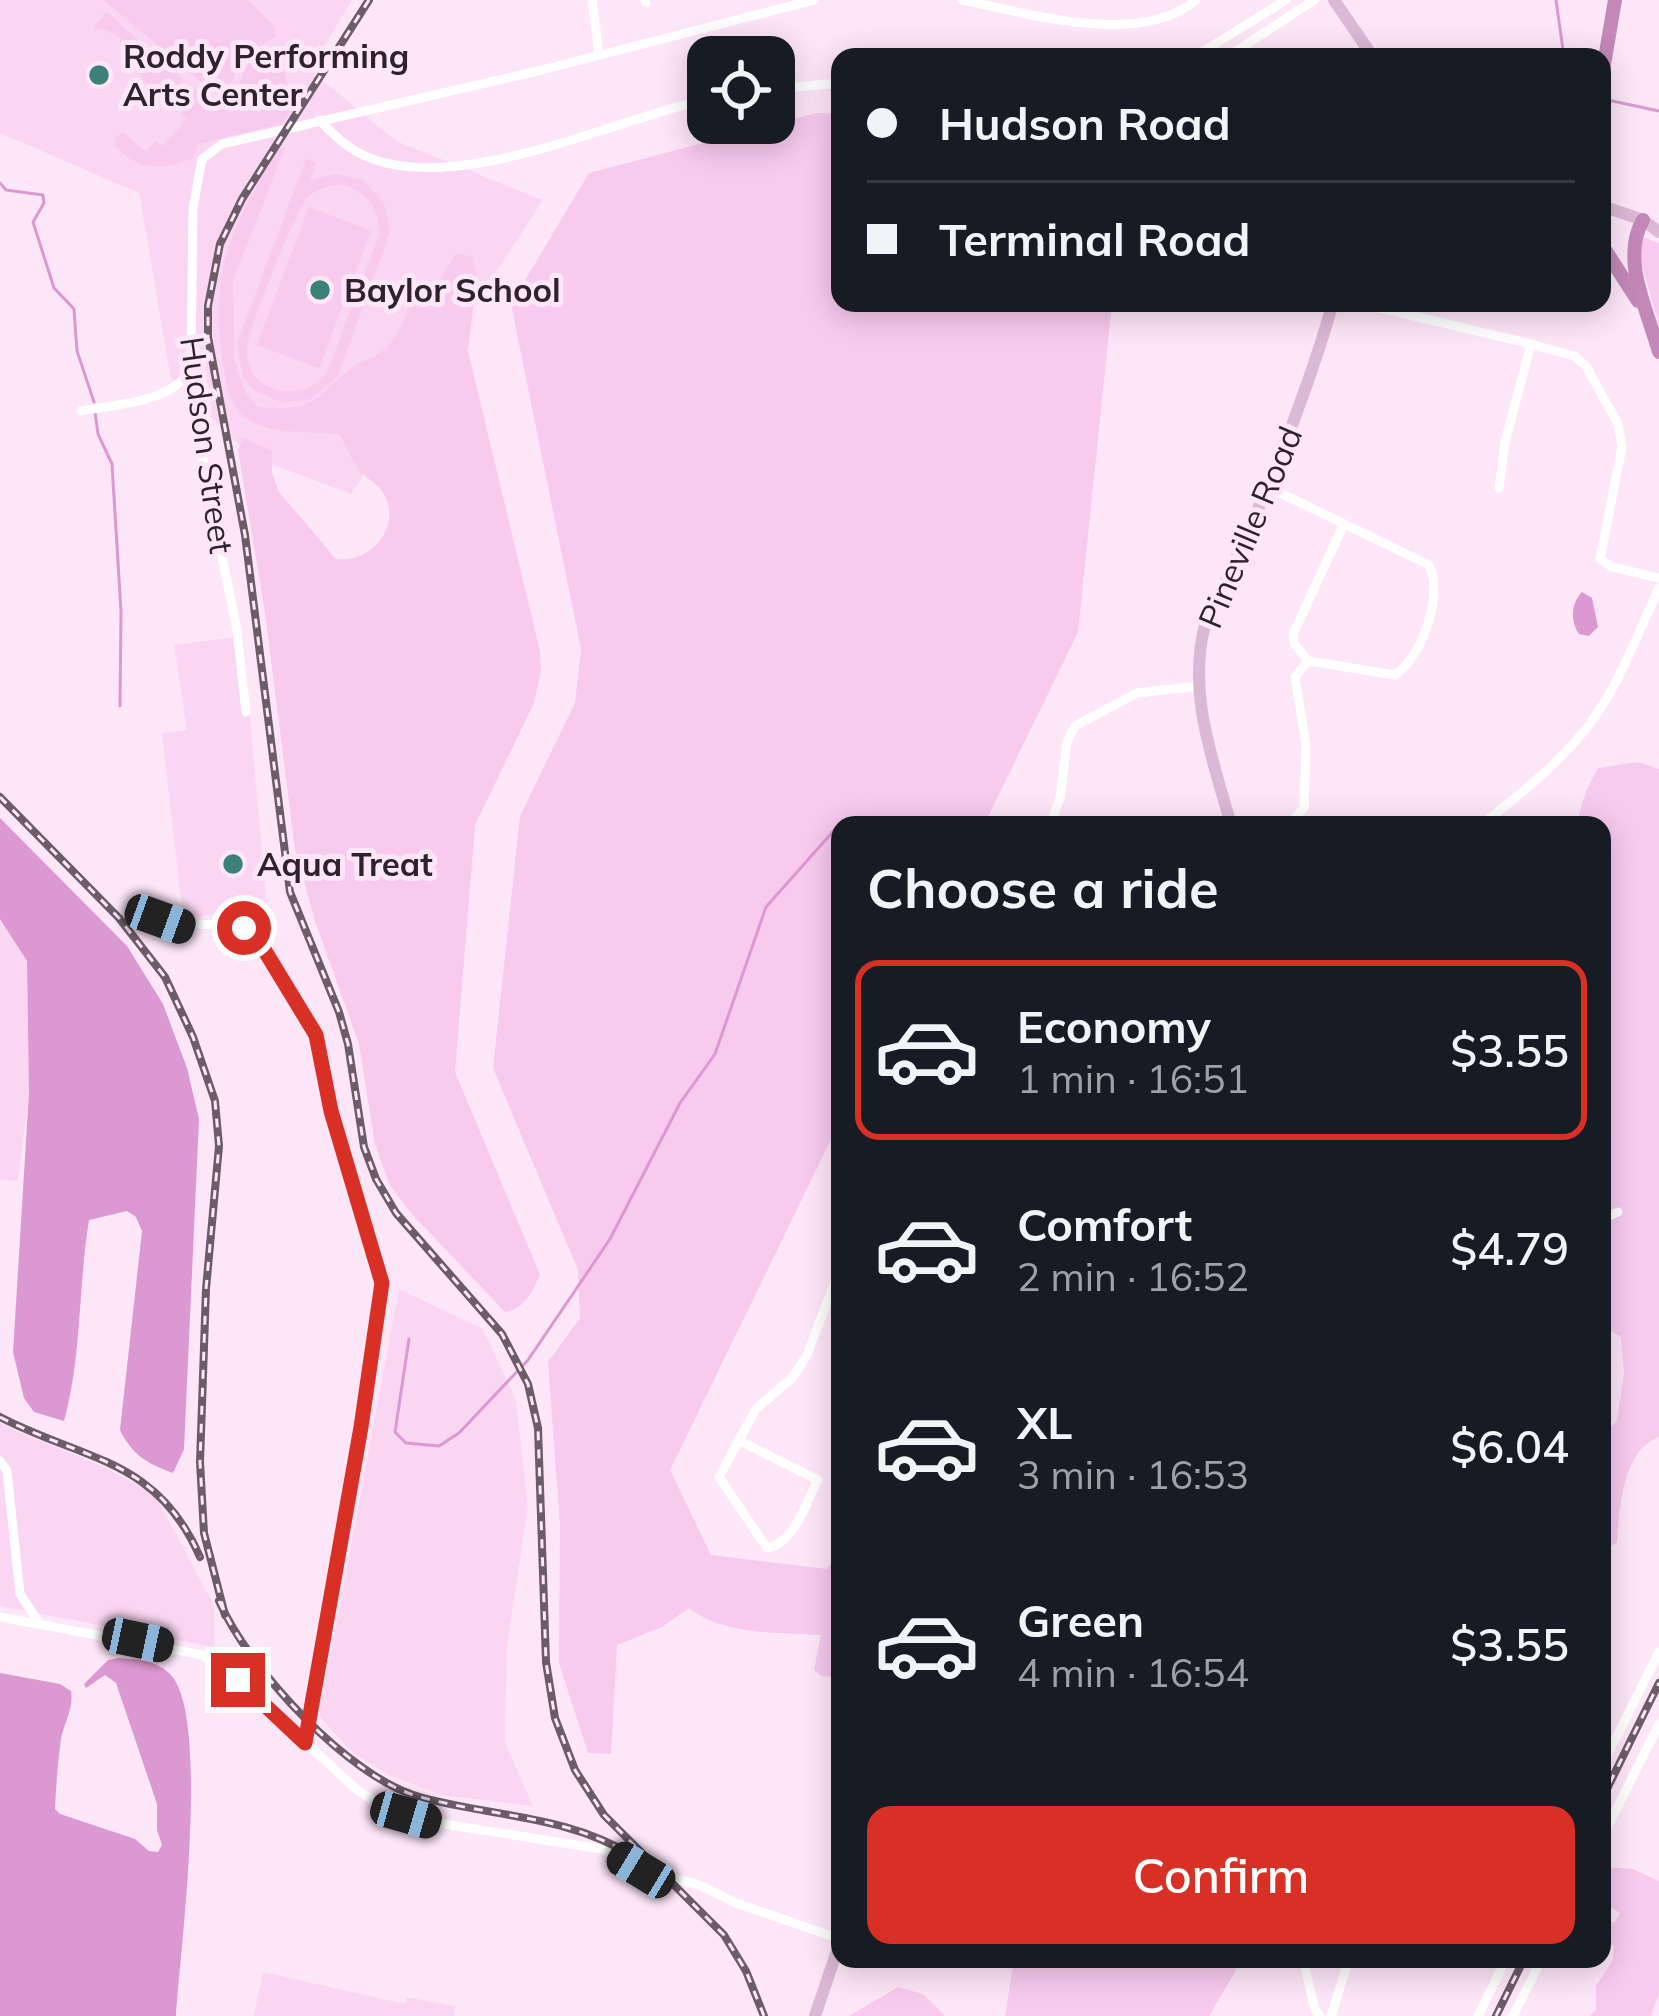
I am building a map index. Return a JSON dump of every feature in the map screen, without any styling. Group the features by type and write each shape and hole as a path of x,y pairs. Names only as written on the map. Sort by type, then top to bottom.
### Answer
{"highway":[{"path":"1607,48 1615,0"},
{"path":"1651,220 1633,244 1633,260 1659,356"},
{"path":"1611,258 1634,291 1659,356"}],"main road":[{"path":"1334,0 1367,48"},
{"path":"1611,209 1651,220 1659,232"},
{"name":"Pineville Road","path":"1228,816 1204,732 1200,645 1270,488 1309,388 1330,312"},
{"path":"815,2016 831,1968"}],"street":[{"path":"592,0 599,54"},
{"path":"320,120 814,0"},
{"path":"962,0 1110,24 1162,17 1183,11 1196,0"},
{"path":"1209,48 1286,0"},
{"path":"1240,48 1314,0"},
{"path":"795,87 831,84"},
{"path":"320,120 351,147 381,161 409,166 454,164 560,143 687,105"},
{"name":"Hudson Street","path":"246,712 237,630 204,468 192,368 193,208 202,159 222,144 320,120"},
{"path":"1398,312 1574,356 1586,366 1618,424 1622,447 1600,559 1612,567 1659,578"},
{"path":"1499,488 1505,442 1531,344"},
{"path":"82,411 174,389 192,368"},
{"path":"1270,488 1430,565 1435,594 1414,657 1395,675 1308,661 1294,643 1293,634 1344,524"},
{"path":"1492,816 1562,756 1587,728 1607,697 1659,588"},
{"path":"1296,816 1304,808 1306,745 1294,677 1308,661"},
{"path":"1053,816 1066,742 1075,726 1136,693 1199,686"},
{"path":"160,919 183,927 229,927 254,933 298,1000 316,1035 331,1111 382,1283 305,1743"},
{"path":"1611,1216 1618,1213"},
{"path":"739,1440 818,1480 788,1537 774,1548 767,1548 719,1477 755,1409 793,1377 807,1355 831,1292"},
{"path":"0,1462 7,1471 20,1594 40,1624"},
{"path":"0,1617 203,1655 238,1680 371,1800 406,1815 607,1850 654,1875 697,1884 831,1938"},
{"path":"1611,1748 1659,1652"},
{"path":"1611,1820 1659,1724"},
{"path":"1305,1968 1320,2016"},
{"path":"1331,2016 1345,1968"},
{"path":"1478,2016 1502,1968"},
{"path":"1514,2016 1538,1968"}],"shaded area":[{"name":"Baylor School","path":"0,0 352,0 310,70 396,141 543,200 351,494 252,457 171,379 139,193 0,133"},
{"path":"104,0 248,0 274,26 276,36 243,59 226,98 209,89"},
{"path":"106,12 182,78 172,104 173,94 159,84 152,88 142,78 119,36 93,28"},
{"path":"275,47 280,50 290,100 245,98 239,92 245,69"},
{"path":"190,86 229,104 291,110 283,123 198,144 194,158 171,165 142,164 115,146 115,138 123,132 146,152 155,141 163,146 187,119 181,113"},
{"path":"817,113 831,114 831,312 1111,312 1078,632 988,816 831,816 831,1139 670,1470 711,1555 827,1569 831,1563 831,1677 814,1670 821,1635 735,1628 689,1608 662,1627 617,1645 611,1754 588,1753 559,1663 560,1524 548,1362 580,1318 578,1270 493,1068 520,816 575,703 581,649 511,304 589,173 699,144 795,144 795,119"},
{"path":"285,147 233,281 234,359 245,392 258,407 311,402 353,367 383,350 400,328 414,292 438,283 456,254 471,256 477,276 468,351 541,671 534,703 475,825 455,1072 540,1275 523,1303 505,1312 389,1184 375,1144 359,1044 295,849 265,613 238,450 244,438 272,451 272,473 279,492 336,559 371,550 385,531 389,508 339,434 259,425 237,410 228,388 219,331 222,275 248,202"},
{"path":"306,159 316,162 310,180 335,174 362,180 384,203 390,232 338,376 311,399 283,403 255,391 243,377 237,344","holes":["331,186 352,188 375,210 379,235 326,375 302,390 276,390 255,376 247,349 264,294 310,195"]},
{"path":"309,207 371,231 319,368 257,345"},
{"path":"1639,236 1659,243 1659,323 1641,263"},
{"path":"1582,592 1592,598 1598,627 1589,636 1579,634 1573,618"},
{"path":"243,636 267,908 183,918 162,733 187,730 174,645"},
{"path":"1638,762 1659,769 1659,1437 1637,1454 1630,1467 1617,1542 1611,1546 1611,1427 1617,1421 1624,1372 1621,1337 1611,1331 1611,816 1579,816 1598,768"},
{"path":"0,818 127,946 163,1004 187,1068 199,1119 184,1449 173,1473 142,1458 120,1430 142,1231 127,1211 89,1220 74,1372 64,1421 34,1412 24,1398 13,1352 29,1092 27,961 0,919"},
{"path":"0,919 27,961 29,1092 18,1181 0,1180"},
{"path":"399,1289 483,1329 516,1400 528,1507 507,1647 505,1742 533,1806 441,1795 391,1776 354,1754 319,1716"},
{"path":"0,1424 147,1490 160,1504 214,1606 214,1647 0,1606"},
{"path":"108,1660 152,1663 170,1674 182,1698 189,1736 190,1837 176,2016 0,2016 0,1673 60,1684 71,1691 55,1809 158,1852 162,1845 157,1804 116,1683 105,1675 86,1688 84,1684"},
{"path":"1611,1868 1633,1869 1659,1881 1659,1993 1651,2016 1589,2016 1596,2010 1596,1986 1611,1968 1611,1921 1620,1913 1611,1907"},
{"path":"1013,1968 1236,1968 1209,2016 1005,2016"},
{"path":"263,1972 405,2004 406,1997 455,2006 454,2016 254,2016"},
{"path":"898,1987 923,1994 945,2016 849,2016"}],"waterway":[{"path":"1556,0 1563,48"},
{"path":"1611,101 1659,111"},
{"path":"0,183 6,190 43,195 44,203 33,222 54,288 74,309 77,351 94,402"},
{"path":"95,412 98,434 112,464 121,611 120,706"},
{"path":"409,1339 395,1432 406,1443 439,1446 459,1433 528,1360 610,1239 680,1103 715,1054 766,907 831,834"}],"railway":[{"path":"369,0 242,199 220,244 208,306 208,337 245,535 290,892 339,1012 364,1147 376,1179 396,1213 502,1334 528,1384 538,1428 546,1662 555,1718 575,1770 604,1815 724,1935 746,1971 764,2016"},
{"path":"0,797 119,918 165,977 215,1101 219,1146 206,1289 200,1462 204,1533 225,1615"},
{"path":"0,1417 116,1466 140,1481 183,1524 200,1557"},
{"path":"219,1601 253,1657 304,1717 363,1768 392,1786 447,1804 582,1832 633,1856"},
{"path":"1611,1781 1659,1683"},
{"path":"1496,2016 1520,1968"}],"place":[{"name":"Roddy Performing Arts Center","path":"99,75"},
{"name":"Baylor School","path":"320,290"},
{"name":"Aqua Treat","path":"233,864"}],"route":[{"path":"238,1680 305,1743 382,1283 331,1111 316,1035 254,933 244,928"}]}
